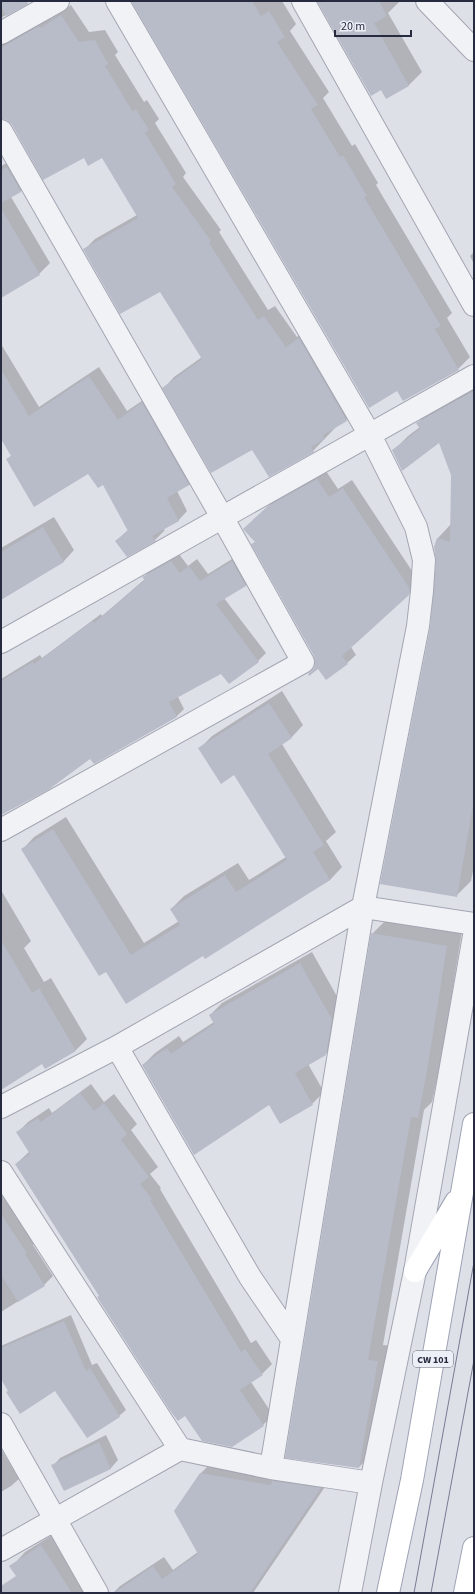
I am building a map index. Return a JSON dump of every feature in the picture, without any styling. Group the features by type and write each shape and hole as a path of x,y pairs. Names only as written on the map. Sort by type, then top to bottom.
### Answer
{"main road":[{"name":"CW 101","path":"388,1593 412,1480 474,1124"},
{"path":"415,1271 462,1191"},
{"path":"465,1593 474,1548"}],"street":[{"path":"1,33 58,1"},
{"path":"117,1 370,435 416,527 424,560 418,626 363,907 271,1468"},
{"path":"303,1 474,305"},
{"path":"427,1 474,50"},
{"path":"1,131 222,517 303,662 1,830"},
{"path":"1,642 474,376"},
{"path":"1,1107 116,1047 363,907 474,924"},
{"path":"350,1593 415,1271 474,936"},
{"path":"116,1047 250,1277 292,1339"},
{"path":"1,1172 180,1450"},
{"path":"1,1424 57,1520 97,1593"},
{"path":"1,1550 180,1450 271,1468 371,1483"}],"building":[{"path":"1,1 27,1 28,4 6,16 1,6"},
{"path":"131,1 252,1 261,16 269,11 285,37 277,42 318,105 311,109 340,157 343,155 367,196 364,197 441,326 435,329 459,370 403,401 397,391 369,408"},
{"path":"317,1 379,1 387,16 374,23 409,86 386,99 381,90 371,96"},
{"path":"61,15 79,42 95,40 108,64 105,66 133,112 136,109 149,130 145,133 176,184 172,187 211,241 209,243 258,320 264,316 286,347 299,338 347,421 323,435 325,439 311,447 314,452 269,477 252,450 211,473 162,388 202,359 160,292 120,314 83,249 138,218 102,158 88,166 84,158 43,180 12,125 7,120 1,119 1,48 39,26 41,28"},
{"path":"7,167 21,192 1,203 1,170"},
{"path":"1,208 40,275 1,298"},
{"path":"1,369 29,416 89,376 118,420 142,402 189,485 167,498 179,521 152,536 156,541 127,557 115,541 128,531 103,485 98,488 88,474 34,507 6,459 11,456 1,439"},
{"path":"472,392 474,395 474,800 457,897 380,884 430,628 436,561 434,547 437,538 450,542 451,475 439,443 402,471 392,450 420,429 416,423"},
{"path":"317,479 329,497 343,488 410,589 409,595 342,656 348,664 326,680 318,669 309,676 308,674 314,668 314,656 251,544 255,542 243,529 268,506"},
{"path":"43,527 64,562 1,600 1,552"},
{"path":"171,561 180,573 189,566 200,581 232,561 246,586 216,604 259,662 229,684 221,674 169,702 177,717 94,764 90,759 48,790 1,815 1,681 33,662 34,664 93,621 94,623 145,580 142,577"},
{"path":"269,703 292,738 268,754 324,845 313,852 330,880 205,959 203,956 126,1004 106,972 99,976 21,849 53,829 131,955 180,925 170,909 225,875 236,892 287,860 234,775 221,784 198,748"},
{"path":"371,933 447,946 427,1071 418,1118 411,1117 368,1360 378,1361 359,1468 285,1458"},
{"path":"1,940 32,993 39,988 76,1051 45,1069 42,1064 1,1090"},
{"path":"300,963 332,1019 326,1055 295,1073 313,1105 280,1124 269,1105 194,1155 142,1065 167,1048 171,1054 214,1024 209,1015"},
{"path":"80,1093 94,1111 104,1103 127,1134 121,1140 149,1177 140,1184 152,1199 150,1200 241,1352 245,1349 263,1375 240,1390 264,1426 232,1447 202,1441 185,1416 178,1421 97,1297 99,1296 15,1164 30,1154 16,1132 38,1118 41,1122"},
{"path":"1,1214 27,1253 25,1254 45,1286 18,1302 1,1275"},
{"path":"64,1321 86,1371 90,1368 120,1417 87,1438 55,1391 20,1414 6,1392 8,1391 1,1379 1,1348"},
{"path":"99,1442 111,1469 64,1491 51,1465"},
{"path":"200,1473 271,1485 272,1481 321,1488 250,1593 114,1593 153,1566 162,1579 198,1554 174,1511"},
{"path":"41,1545 72,1593 1,1593 1,1586 16,1576 9,1566"}],"tram line":[{"path":"414,1593 474,1262"},
{"path":"431,1593 474,1360"}]}
